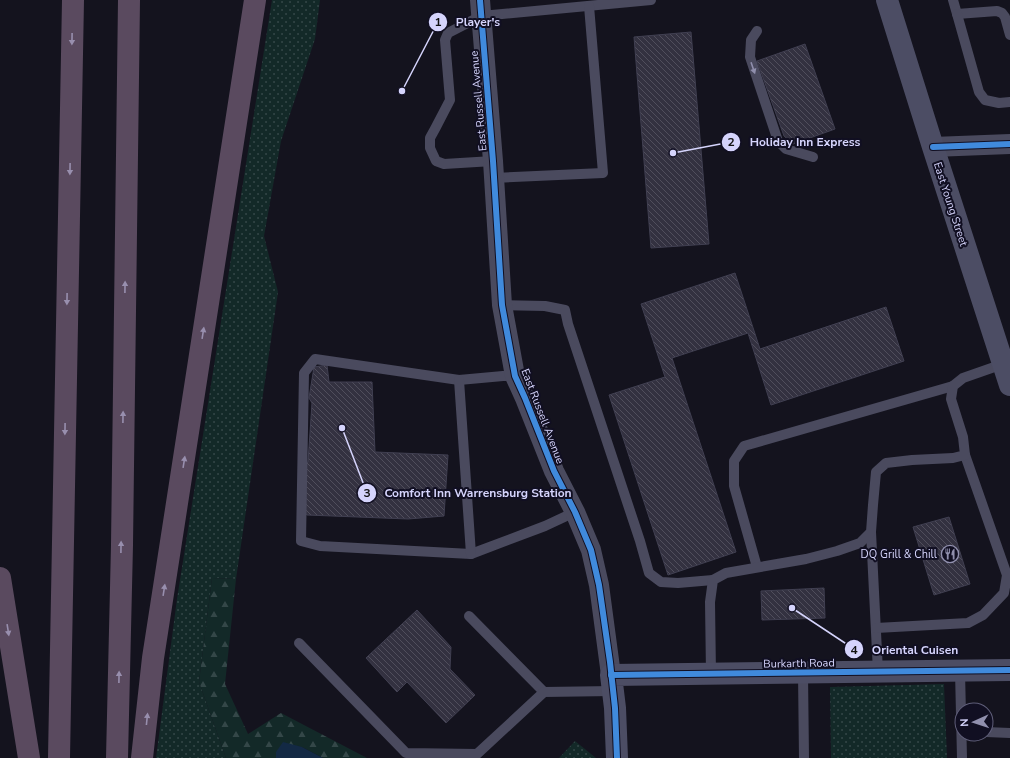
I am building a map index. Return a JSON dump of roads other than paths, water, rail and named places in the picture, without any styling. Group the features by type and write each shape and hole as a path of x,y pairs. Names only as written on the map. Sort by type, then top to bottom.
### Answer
{"highway":[{"path":"59,758 73,0"},
{"path":"117,758 122,545 129,0"},
{"path":"142,758 153,658 255,0"},
{"path":"0,578 29,758"}],"street":[{"name":"East Young Street","path":"887,0 1010,385"},
{"name":"East Russell Avenue","path":"480,8 502,305 515,376 554,471 575,512 591,550 600,585 615,708 617,758"},
{"path":"933,147 1010,144"},
{"name":"Burkarth Road","path":"612,683 711,674 1010,670"}],"lane":[{"path":"589,6 603,173 493,170 444,164 436,161 430,148 430,138 450,100 445,40 448,32 480,8 589,6 651,0"},
{"path":"953,0 979,92 985,100 999,103 1010,102"},
{"path":"957,14 997,11 1002,13 1005,17 1010,36"},
{"path":"757,31 751,40 750,57 778,141 786,149 813,157"},
{"path":"502,305 545,306 565,310 568,324 650,573 661,582 678,583 714,580 726,573 806,559 860,543 871,532"},
{"path":"515,376 459,380 315,359 304,373 301,541 320,546 471,554 545,526 575,512"},
{"path":"757,567 734,486 734,461 744,446 953,386 963,378 1003,364"},
{"path":"459,380 471,554"},
{"path":"876,628 968,623 983,615 1004,593 1007,575 965,455 963,436 951,399 953,386"},
{"path":"878,672 871,532 876,472 886,462 952,458 965,455"},
{"path":"711,674 710,602 714,580"},
{"path":"469,616 544,692"},
{"path":"300,643 406,752 477,754 544,692 612,683"},
{"path":"960,671 961,702"},
{"path":"803,673 804,758"},
{"path":"994,732 1010,733"},
{"path":"961,742 962,758"}],"water":[{"path":"283,742 302,747 323,758 276,758 276,752"}],"place":[{"name":"Player's","path":"402,91"},
{"name":"Holiday Inn Express","path":"673,153"},
{"name":"Comfort Inn Warrensburg Station","path":"342,428"},
{"name":"DQ Grill & Chill","path":"950,554"},
{"name":"Oriental Cuisen","path":"792,608"}]}
